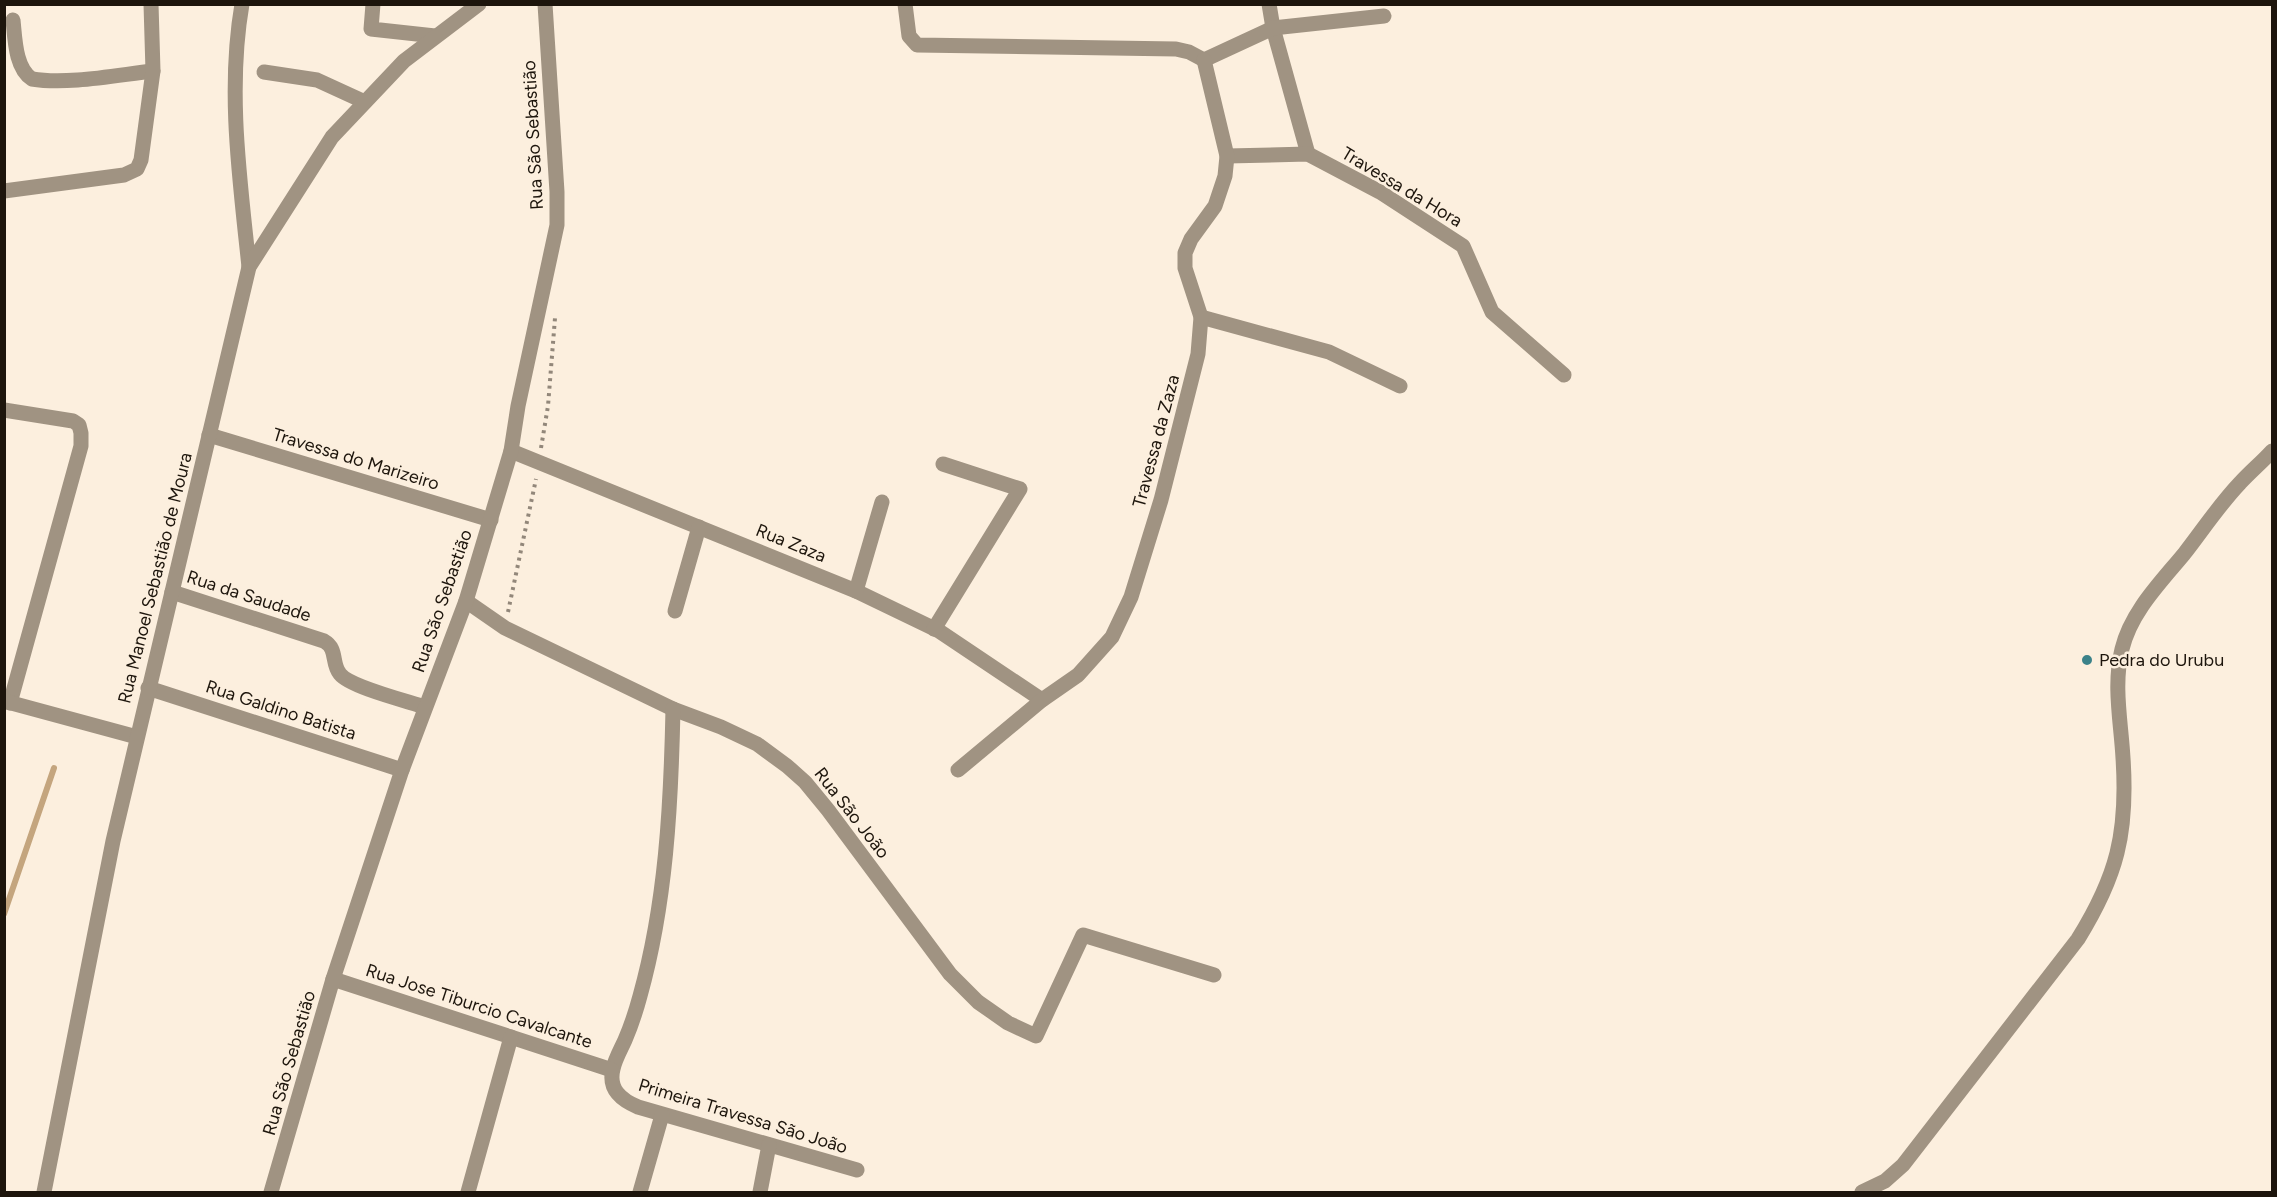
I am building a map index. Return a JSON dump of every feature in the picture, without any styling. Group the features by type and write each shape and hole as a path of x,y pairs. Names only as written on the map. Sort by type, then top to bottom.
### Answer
{"street":[{"path":"4,191 50,183 124,175 136,169 141,160 153,71 151,4"},
{"path":"242,4 236,61 236,120 249,267"},
{"path":"373,4 371,29 435,36"},
{"name":"Rua Manoel Sebastião de Moura","path":"44,1192 113,841 249,267 332,137 404,61 479,4"},
{"name":"Rua São Sebastião","path":"271,1192 333,979 402,770 466,601 511,451 518,406 556,225 557,192 545,4"},
{"path":"905,4 909,36 917,45 1176,49 1189,52 1204,60 1273,28 1384,16"},
{"path":"1269,4 1273,28 1308,154"},
{"path":"13,20 16,48 22,67 32,79 99,77 153,71"},
{"name":"Travessa da Zaza","path":"958,770 1094,660 1112,637 1131,597 1161,500 1191,388 1200,339 1200,317 1185,268 1185,253 1191,239 1210,215 1219,198 1225,176 1227,156 1204,60"},
{"path":"264,72 317,80 365,102"},
{"name":"Travessa da Hora","path":"1227,156 1308,154 1380,192 1463,246 1492,312 1564,375"},
{"path":"1200,317 1329,352 1400,386"},
{"path":"4,410 73,421 79,425 81,432 81,446 7,702 137,737"},
{"name":"Travessa do Marizeiro","path":"209,435 491,520"},
{"name":"Rua Zaza","path":"511,451 856,591 934,629 1042,700"},
{"path":"1862,1192 1885,1180 1903,1165 2078,939 2093,914 2105,891 2117,858 2121,838 2124,787 2118,686 2121,651 2127,633 2152,593 2239,483 2272,451"},
{"path":"934,629 1020,489 943,464"},
{"path":"856,591 882,502"},
{"path":"675,611 699,527"},
{"name":"Rua da Saudade","path":"172,592 315,638 332,646 338,671 346,679 363,687 425,707"},
{"name":"Rua São João","path":"466,601 505,628 673,709 721,727 757,744 805,782 950,974 978,1002 1008,1023 1036,1036 1083,935 1214,975"},
{"name":"Rua Galdino Batista","path":"148,688 402,770"},
{"path":"612,1070 640,996 663,886 672,764 673,709"},
{"name":"Rua Jose Tiburcio Cavalcante","path":"333,979 612,1070"},
{"path":"468,1192 511,1037"},
{"name":"Primeira Travessa São João","path":"612,1070 613,1086 620,1098 631,1104 662,1115 857,1170"},
{"path":"640,1192 662,1115"},
{"path":"760,1192 769,1145"}],"path":[{"path":"505,628 539,463 548,406 555,315"}],"waterway":[{"path":"4,914 54,768"}],"place":[{"name":"Pedra do Urubu","path":"2087,660"}]}
